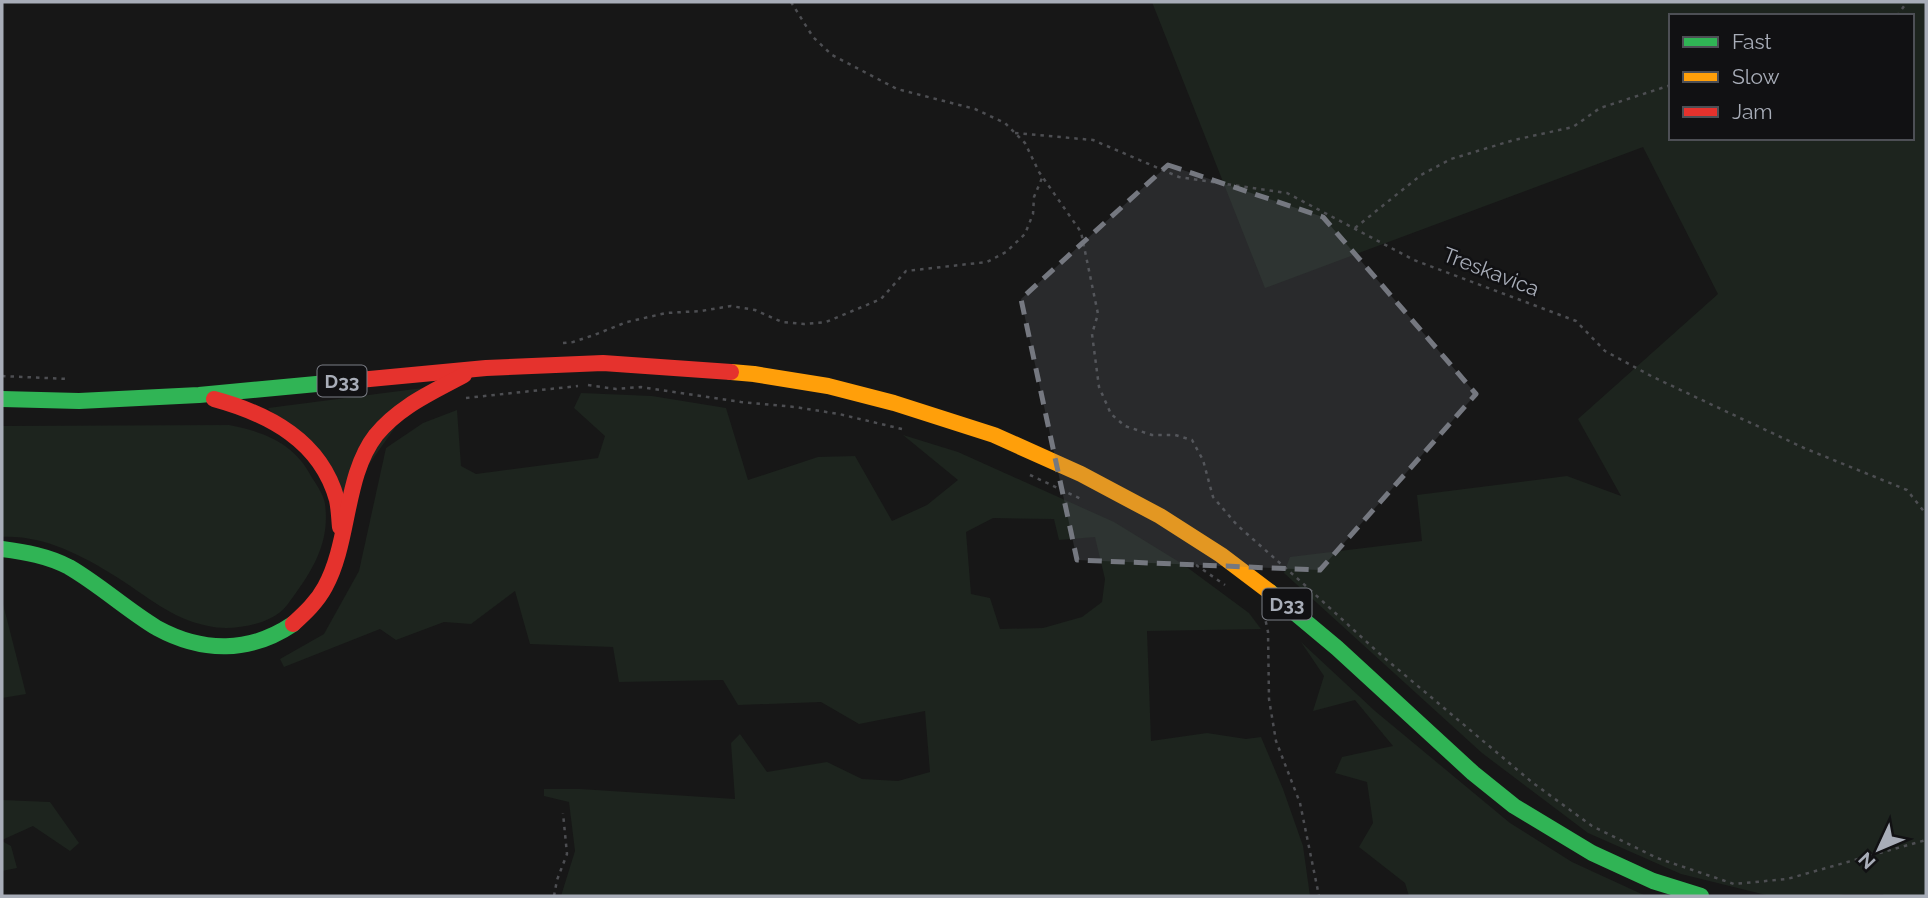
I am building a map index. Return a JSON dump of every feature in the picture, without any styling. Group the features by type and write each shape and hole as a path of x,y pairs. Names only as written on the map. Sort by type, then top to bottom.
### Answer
{"highway":[{"name":"D33","path":"2,399 79,401 199,395 486,368 603,363 754,373 828,386 894,403 994,435 1081,474 1160,516 1222,555 1288,605 1472,773 1524,812 1592,853 1653,881 1701,896"},
{"path":"2,550 36,554 68,567 158,628 187,641 215,646 240,646 265,640 292,625 311,607 324,588 335,565 360,464 374,438 406,406 457,378 486,368"},
{"path":"199,395 244,406 277,422 297,436 316,455 329,477 338,502 341,538"}],"path":[{"path":"791,2 813,37 832,55 897,89 975,109 1005,123 1025,143 1042,177 1081,232 1098,314 1092,334 1099,387 1111,414 1125,426 1134,429 1153,435 1175,435 1192,440 1203,460 1213,497 1237,526 1381,655 1533,783 1592,826 1657,858 1734,884 1787,879 1926,840"},
{"path":"1355,228 1420,175 1451,159 1514,140 1573,127 1600,108 1669,86"},
{"name":"Treskavica","path":"1015,133 1093,140 1179,177 1287,193 1414,260 1576,321 1605,351 1653,377 1804,448 1907,490 1926,514"},
{"path":"573,342 627,322 666,313 732,306 755,310 782,322 827,322 881,299 906,271 987,262 1006,252 1025,234 1042,177"},
{"path":"458,399 586,385 617,389 641,387 796,407 906,429"},
{"path":"1026,472 1084,500"},
{"path":"1195,564 1225,585"},
{"path":"1264,613 1268,632 1269,699 1276,741 1300,803 1319,896"},
{"path":"554,896 567,854 563,813"}],"highlighted area":[{"path":"1168,165 1323,217 1476,394 1320,570 1077,560 1021,299"}],"shaded area":[{"path":"1152,2 1926,2 1926,896 1766,895 1681,874 1588,833 1482,753 1284,573 1290,557 1422,541 1417,495 1567,476 1621,496 1578,419 1718,294 1643,147 1265,288"},
{"path":"423,388 345,498 268,408"},
{"path":"581,393 652,396 726,408 748,480 818,457 855,456 892,521 927,505 958,480 903,435 958,452 1114,522 1184,565 1249,613 1261,629 1147,631 1151,741 1207,733 1246,739 1261,737 1303,846 1310,896 561,896 575,851 569,802 544,796 544,789 735,799 731,743 740,734 767,772 827,762 862,779 898,781 930,772 925,711 859,724 821,702 738,705 723,680 619,682 613,647 530,644 515,591 471,624 444,622 396,640 380,629 284,667 280,659 324,634 359,571 386,448 423,423 457,410 461,466 476,474 598,458 605,436 574,408","holes":["993,518 1054,519 1059,540 1095,537 1105,579 1102,602 1082,617 1043,628 1000,629 990,598 971,594 966,532"]},
{"path":"229,425 254,431 287,447 304,465 324,501 325,530 319,554 293,597 283,610 272,617 235,628 194,622 170,612 75,554 32,539 2,537 2,426"},
{"path":"2,600 26,694 2,698"},
{"path":"1301,642 1375,711 1510,823 1572,862 1646,896 1409,896 1405,883 1359,847 1373,823 1367,782 1335,773 1342,757 1393,746 1355,700 1313,711 1324,676"},
{"path":"2,800 50,802 79,843 70,851 33,826 2,840"},
{"path":"2,841 11,846 17,868 2,871"}],"traffic: fast":[{"path":"2,399 79,401 199,395 359,380"},
{"path":"2,549 36,555 69,567 157,628 192,642 243,645 277,634 293,624"},
{"path":"1270,592 1337,648 1473,773 1514,806 1592,853 1653,881 1701,896"}],"traffic: slow":[{"path":"731,372 828,386 894,403 994,435 1081,474 1160,516 1221,555 1270,592"}],"traffic: jam":[{"path":"359,380 486,368 603,363 731,372"},
{"path":"293,624 318,598 333,569 358,470 376,435 406,408 464,375"},
{"path":"214,399 273,422 306,446 329,479 337,500 340,527"}]}
